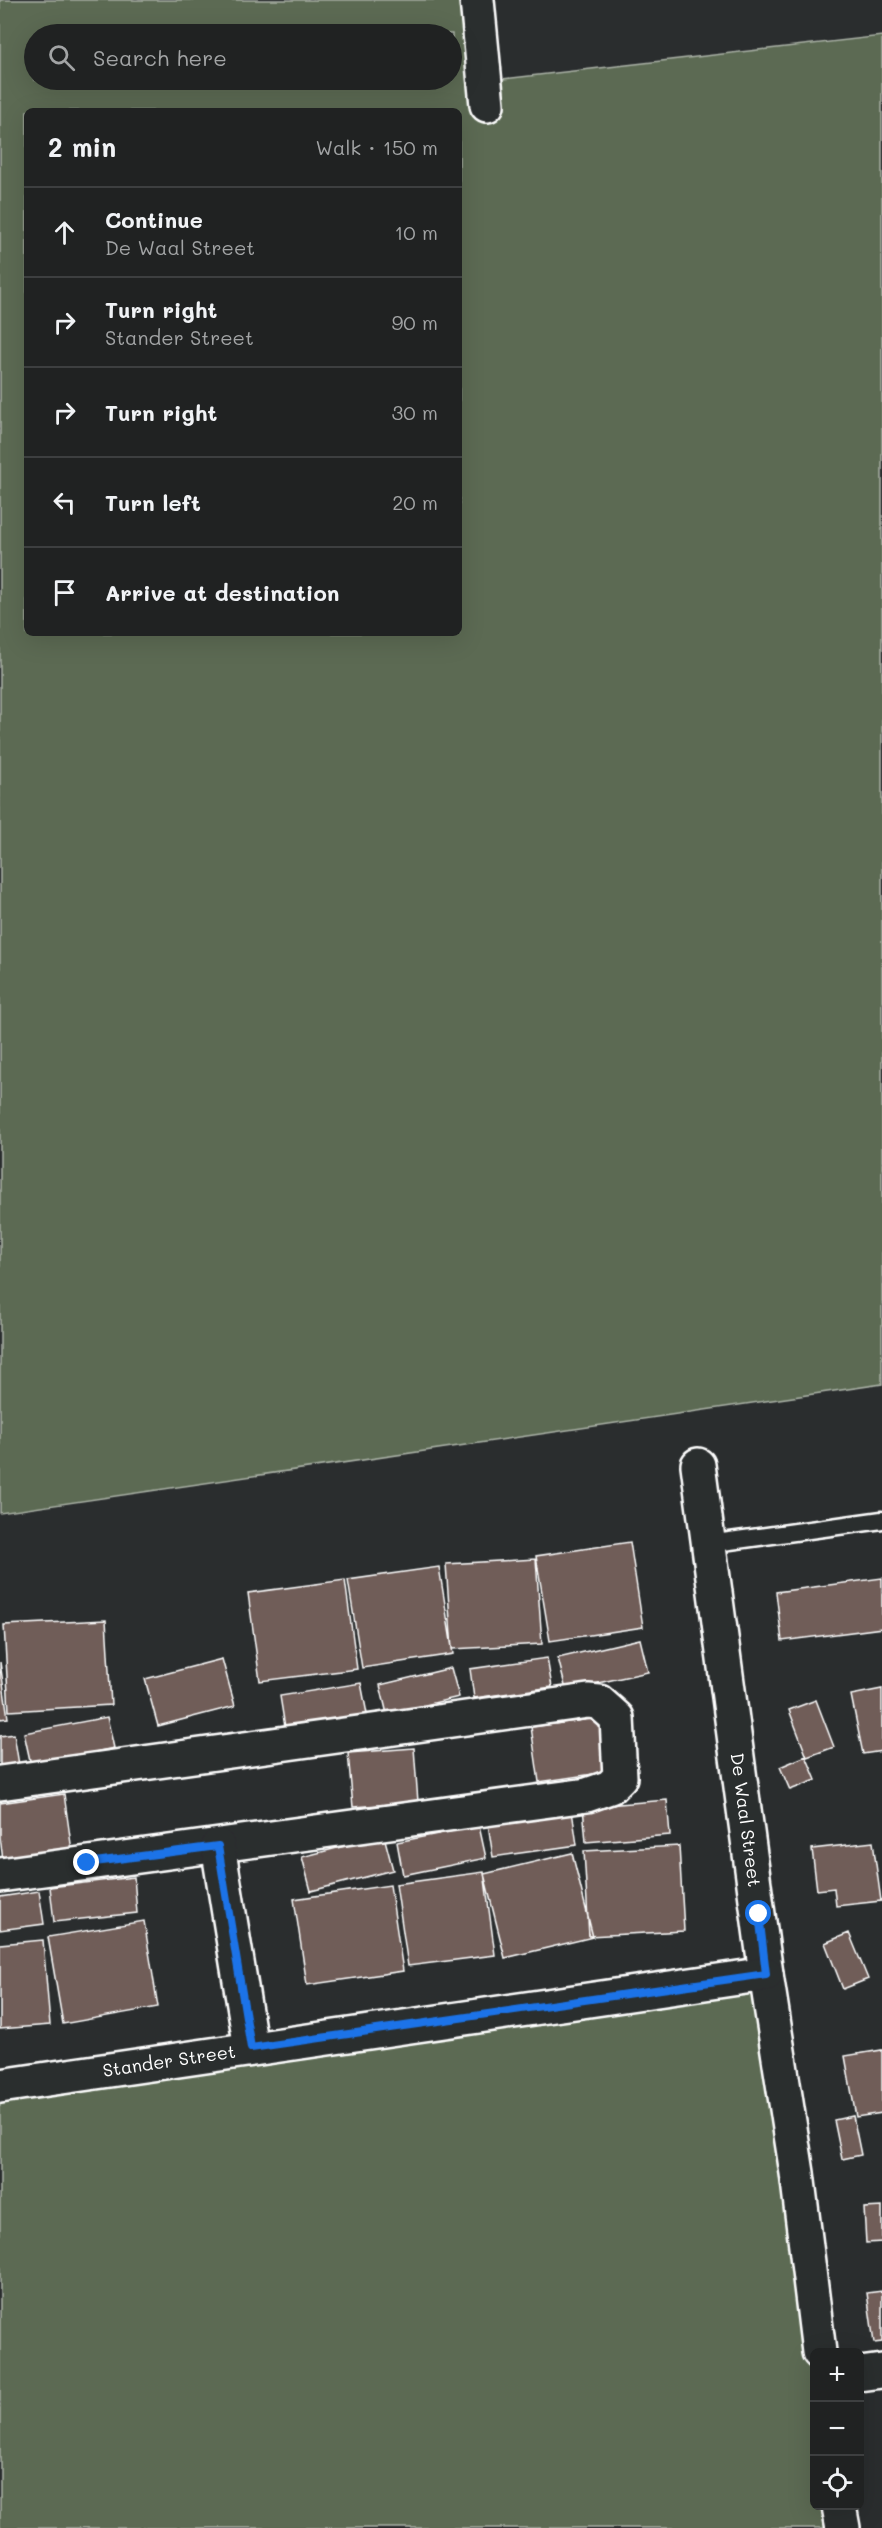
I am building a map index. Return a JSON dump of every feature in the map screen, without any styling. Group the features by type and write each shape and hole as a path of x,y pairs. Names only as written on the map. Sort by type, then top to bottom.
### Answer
{"street":[{"path":"477,0 487,105"},
{"name":"De Waal Street","path":"698,1465 766,1974 794,2151 819,2348"},
{"path":"0,1783 588,1701 599,1702 617,1719 621,1777 610,1786 587,1795 0,1875"},
{"path":"218,1846 251,2048"},
{"name":"Stander Street","path":"0,2086 766,1974"},
{"path":"864,2373 882,2371"},
{"path":"840,2510 843,2528"}],"lane":[{"path":"708,1544 882,1520"}],"green space":[{"path":"0,0 471,0 485,81 882,36 882,1384 0,1513"},
{"path":"753,1982 810,2355 810,2510 835,2510 837,2528 0,2528 0,2104"}],"building":[{"path":"630,1542 643,1627 550,1641 536,1556"},
{"path":"536,1559 542,1644 452,1649 446,1564"},
{"path":"439,1567 453,1654 362,1668 348,1580"},
{"path":"882,1578 882,1628 782,1641 776,1592"},
{"path":"345,1580 357,1669 260,1681 248,1593"},
{"path":"106,1620 111,1705 9,1711 4,1625"},
{"path":"640,1639 648,1672 566,1690 558,1658"},
{"path":"547,1658 552,1687 474,1698 470,1669"},
{"path":"222,1659 235,1706 158,1726 145,1679"},
{"path":"0,1662 8,1718 0,1719"},
{"path":"451,1668 459,1697 387,1714 380,1685"},
{"path":"361,1683 367,1714 285,1727 280,1696"},
{"path":"882,1689 882,1751 863,1754 851,1695"},
{"path":"816,1700 834,1747 807,1757 789,1710"},
{"path":"107,1717 114,1748 31,1765 24,1733"},
{"path":"599,1718 607,1772 539,1782 531,1727"},
{"path":"14,1734 19,1765 0,1768 0,1736"},
{"path":"414,1748 418,1802 353,1807 348,1753"},
{"path":"806,1756 816,1780 790,1790 780,1767"},
{"path":"64,1794 72,1851 3,1860 0,1803"},
{"path":"667,1800 670,1835 586,1842 583,1807"},
{"path":"572,1811 577,1845 493,1857 488,1824"},
{"path":"479,1826 486,1858 403,1875 397,1842"},
{"path":"384,1836 393,1870 311,1891 302,1857"},
{"path":"873,1842 881,1901 836,1906 834,1888 817,1890 812,1849"},
{"path":"679,1846 684,1931 589,1936 584,1851"},
{"path":"572,1853 593,1937 505,1958 484,1874"},
{"path":"484,1872 495,1955 408,1966 396,1884"},
{"path":"134,1877 137,1913 54,1922 50,1887"},
{"path":"390,1885 403,1971 307,1985 294,1899"},
{"path":"39,1891 44,1924 0,1930 0,1897"},
{"path":"144,1921 158,2007 63,2024 48,1937"},
{"path":"849,1933 868,1979 843,1989 825,1943"},
{"path":"43,1940 50,2025 0,2029 0,1944"},
{"path":"882,2050 882,2113 856,2117 845,2056"},
{"path":"853,2116 861,2155 842,2159 834,2120"},
{"path":"882,2207 882,2242 866,2243 864,2208"},
{"path":"882,2291 882,2342 874,2343 867,2293"}],"route":[{"path":"87,1863 218,1846 251,2048 766,1974 759,1914"}]}
